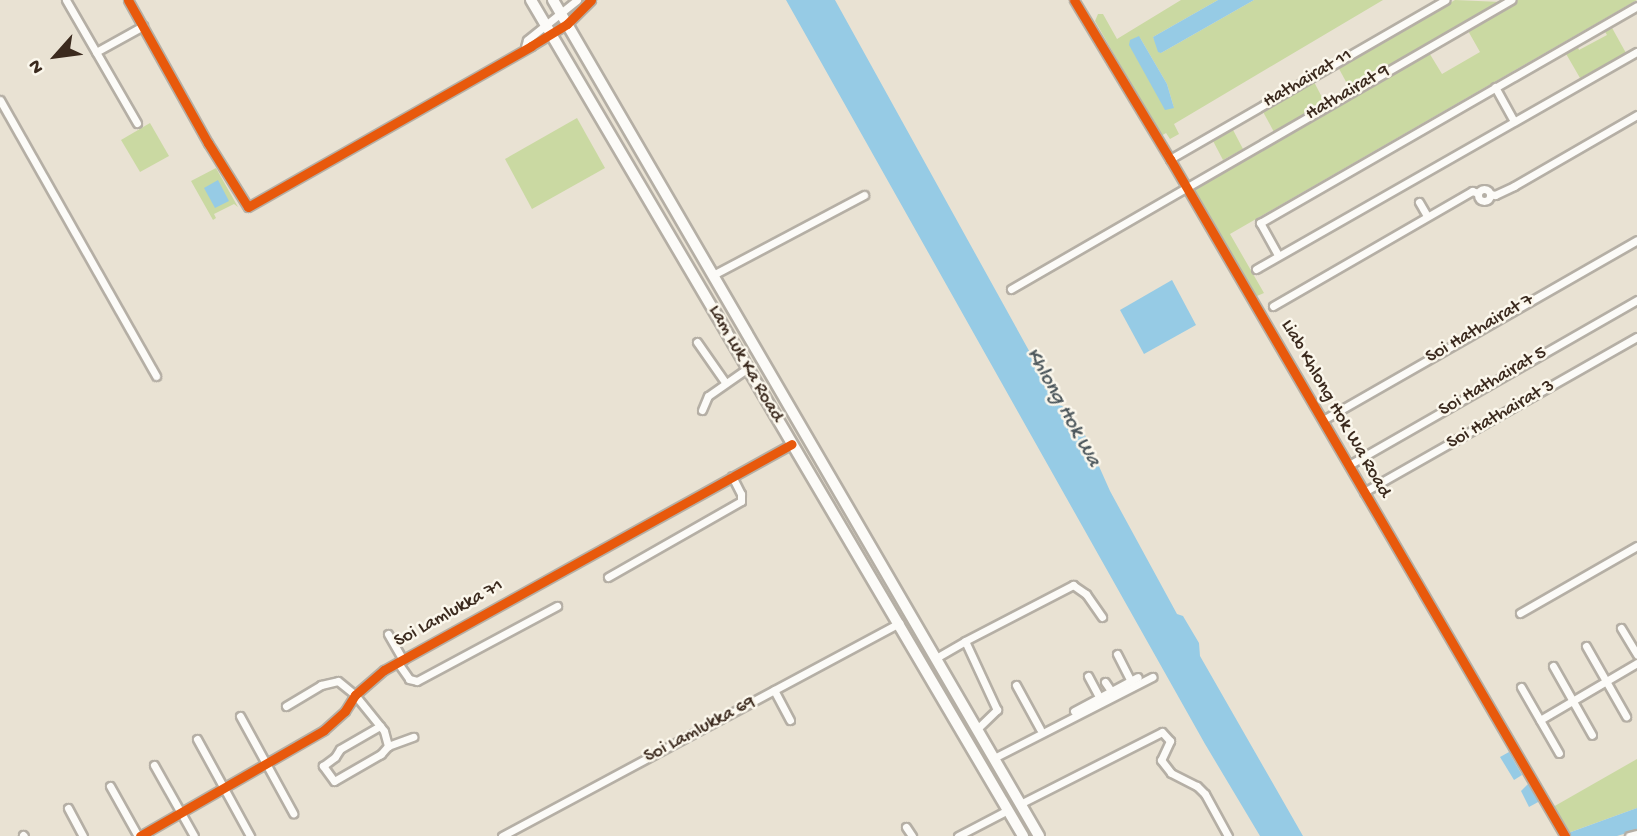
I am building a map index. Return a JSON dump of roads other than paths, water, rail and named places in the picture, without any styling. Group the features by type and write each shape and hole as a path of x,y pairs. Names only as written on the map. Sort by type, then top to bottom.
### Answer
{"main road":[{"name":"Lam Luk Ka Road","path":"531,0 1023,836"},
{"name":"Lam Luk Ka Road","path":"553,0 1039,836"},
{"path":"942,698 955,691"}],"street":[{"path":"66,0 137,123"},
{"path":"128,0 208,144 248,207 525,47 591,0"},
{"path":"564,19 577,0"},
{"name":"Liab Khlong Hok Wa Road","path":"1074,0 1170,159 1565,836"},
{"name":"Hathairat 11","path":"1170,159 1445,0"},
{"name":"Hathairat 9","path":"1011,289 1185,186 1511,0"},
{"path":"1278,256 1260,223 1637,6"},
{"path":"96,52 143,26"},
{"path":"1256,269 1637,52"},
{"path":"1495,87 1514,121"},
{"path":"0,100 156,376"},
{"path":"1273,306 1472,191 1478,193 1484,188 1495,195 1637,115"},
{"path":"713,275 864,195"},
{"path":"1419,202 1427,216"},
{"name":"Soi Hathairat 7","path":"1323,420 1637,240"},
{"name":"Soi Hathairat 5","path":"1349,465 1637,300"},
{"name":"Soi Hathairat 3","path":"1364,492 1637,337"},
{"path":"696,342 726,382"},
{"path":"702,410 708,396 748,368"},
{"name":"Soi Lamlukka 71","path":"139,836 266,766 324,730 345,711 355,695 400,661 792,444"},
{"path":"608,577 741,501 741,494 732,476"},
{"path":"1520,613 1637,546"},
{"path":"936,658 1073,585 1086,594 1102,617"},
{"path":"388,634 409,679 417,681 557,606"},
{"name":"Soi Lamlukka 69","path":"502,836 899,623"},
{"path":"1621,628 1637,655"},
{"path":"965,641 997,710 977,729"},
{"path":"1586,646 1626,716"},
{"path":"993,756 1135,679 1117,654"},
{"path":"1540,720 1637,663"},
{"path":"1553,666 1592,735"},
{"path":"1088,676 1099,697"},
{"path":"993,756 1152,677"},
{"path":"286,706 328,682 338,681 355,695 380,726 388,746"},
{"path":"1105,682 1111,691"},
{"path":"1016,685 1040,729"},
{"path":"1521,687 1559,753"},
{"path":"774,690 790,720"},
{"path":"240,716 293,813"},
{"path":"380,726 340,749 323,767 331,779 338,781 381,754 388,746 413,737"},
{"path":"1020,804 1162,732 1170,741 1161,760 1171,773 1197,786 1205,794 1228,836"},
{"path":"197,739 250,836"},
{"path":"154,765 194,836"},
{"path":"110,786 139,836"},
{"path":"68,808 83,836"},
{"path":"958,836 1008,810"},
{"path":"906,827 912,836"},
{"path":"1629,836 1637,834"}],"water":[{"name":"Khlong Hok Wa","path":"786,0 835,0 1059,405 1069,408 1086,437 1110,491 1177,614 1183,616 1199,643 1200,656 1303,836 1260,836 1205,744"},
{"path":"1218,0 1254,0 1161,53 1158,52 1153,37"},
{"path":"1139,36 1167,84 1174,108 1165,110 1129,45 1130,40"},
{"path":"218,180 229,201 215,208 204,188"},
{"path":"1172,280 1196,325 1144,354 1120,310"},
{"path":"1509,752 1522,775 1514,780 1500,757"},
{"path":"1529,783 1540,801 1529,807 1521,791"},
{"path":"1637,808 1637,830 1617,836 1560,836"}]}
